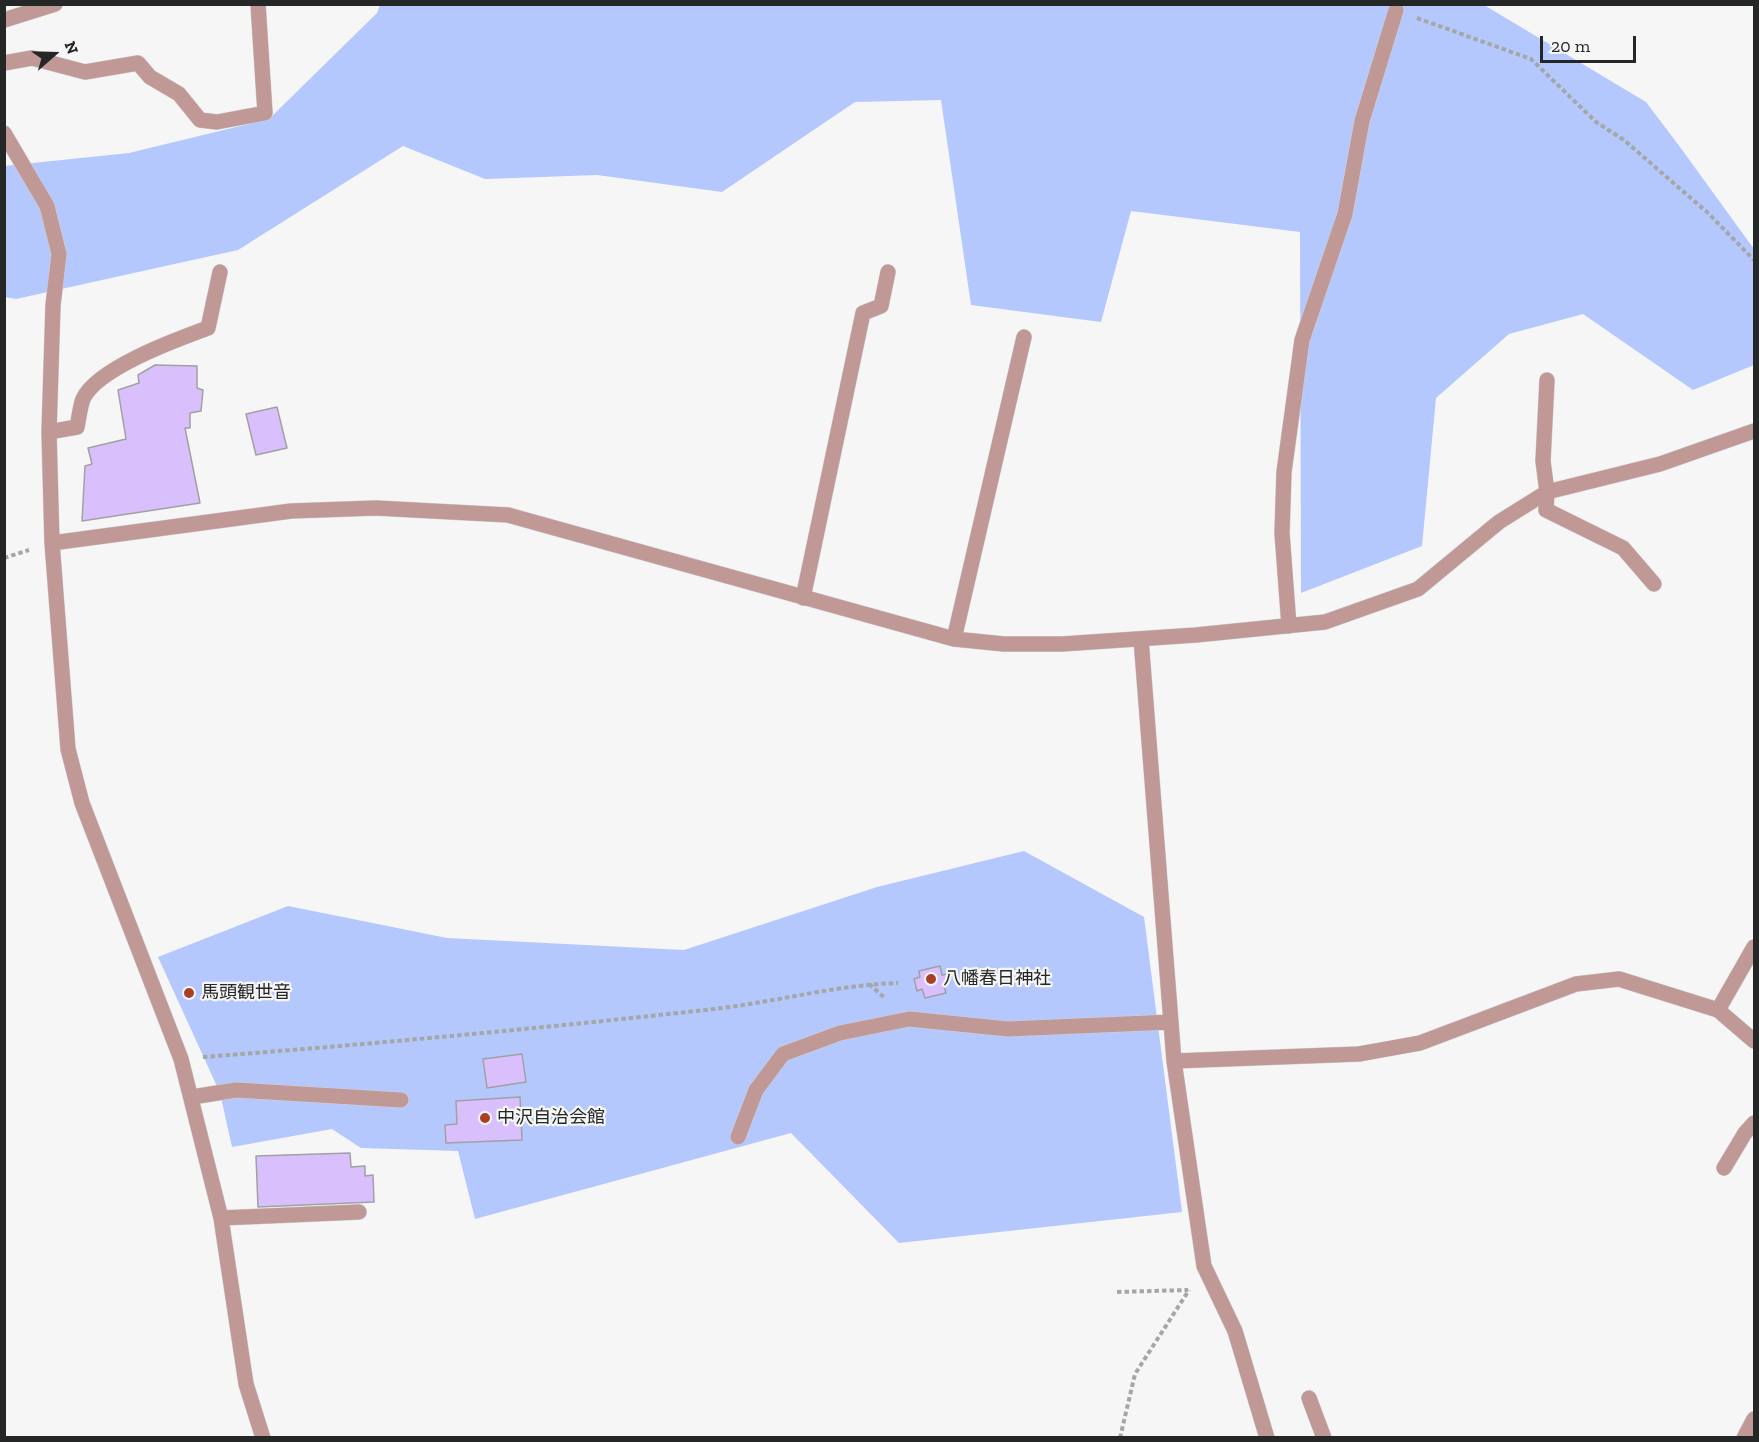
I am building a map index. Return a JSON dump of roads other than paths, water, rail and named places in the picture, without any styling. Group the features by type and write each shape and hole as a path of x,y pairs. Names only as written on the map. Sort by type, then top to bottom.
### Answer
{"street":[{"path":"4,20 55,4"},
{"path":"4,63 32,58 85,72 138,63 150,77 179,94 200,120 217,122 265,113 258,4"},
{"path":"1288,626 1281,533 1284,472 1302,340 1345,214 1362,121 1396,10"},
{"path":"4,133 47,206 59,254 53,305 49,432 52,543 68,748 82,803 182,1059 221,1218 246,1384 263,1437"},
{"path":"49,432 77,427 84,398 102,379 152,349 208,328 220,272"},
{"path":"803,598 863,313 881,306 888,272"},
{"path":"954,639 1024,337"},
{"path":"1547,380 1543,460 1547,492 1546,510 1623,548 1654,584"},
{"path":"52,543 291,511 376,508 508,515 954,639 1004,644 1141,639 1325,622 1418,589 1499,522 1547,492 1660,464 1755,431"},
{"path":"1141,639 1174,1061 1204,1266 1235,1331 1267,1437"},
{"path":"1718,1010 1755,947"},
{"path":"1174,1061 1359,1054 1420,1043 1576,984 1620,979 1718,1010 1755,1041"},
{"path":"738,1137 756,1090 783,1054 840,1033 909,1019 1008,1029 1172,1022"},
{"path":"192,1097 236,1090 401,1100"},
{"path":"1724,1168 1744,1133 1755,1123"},
{"path":"221,1218 358,1212"},
{"path":"1309,1398 1324,1437"},
{"path":"1744,1437 1755,1419"}],"place":[{"name":"八幡春日神社","path":"931,979"},
{"name":"馬頭観世音","path":"189,993"},
{"name":"中沢自治会館","path":"485,1118"}]}
